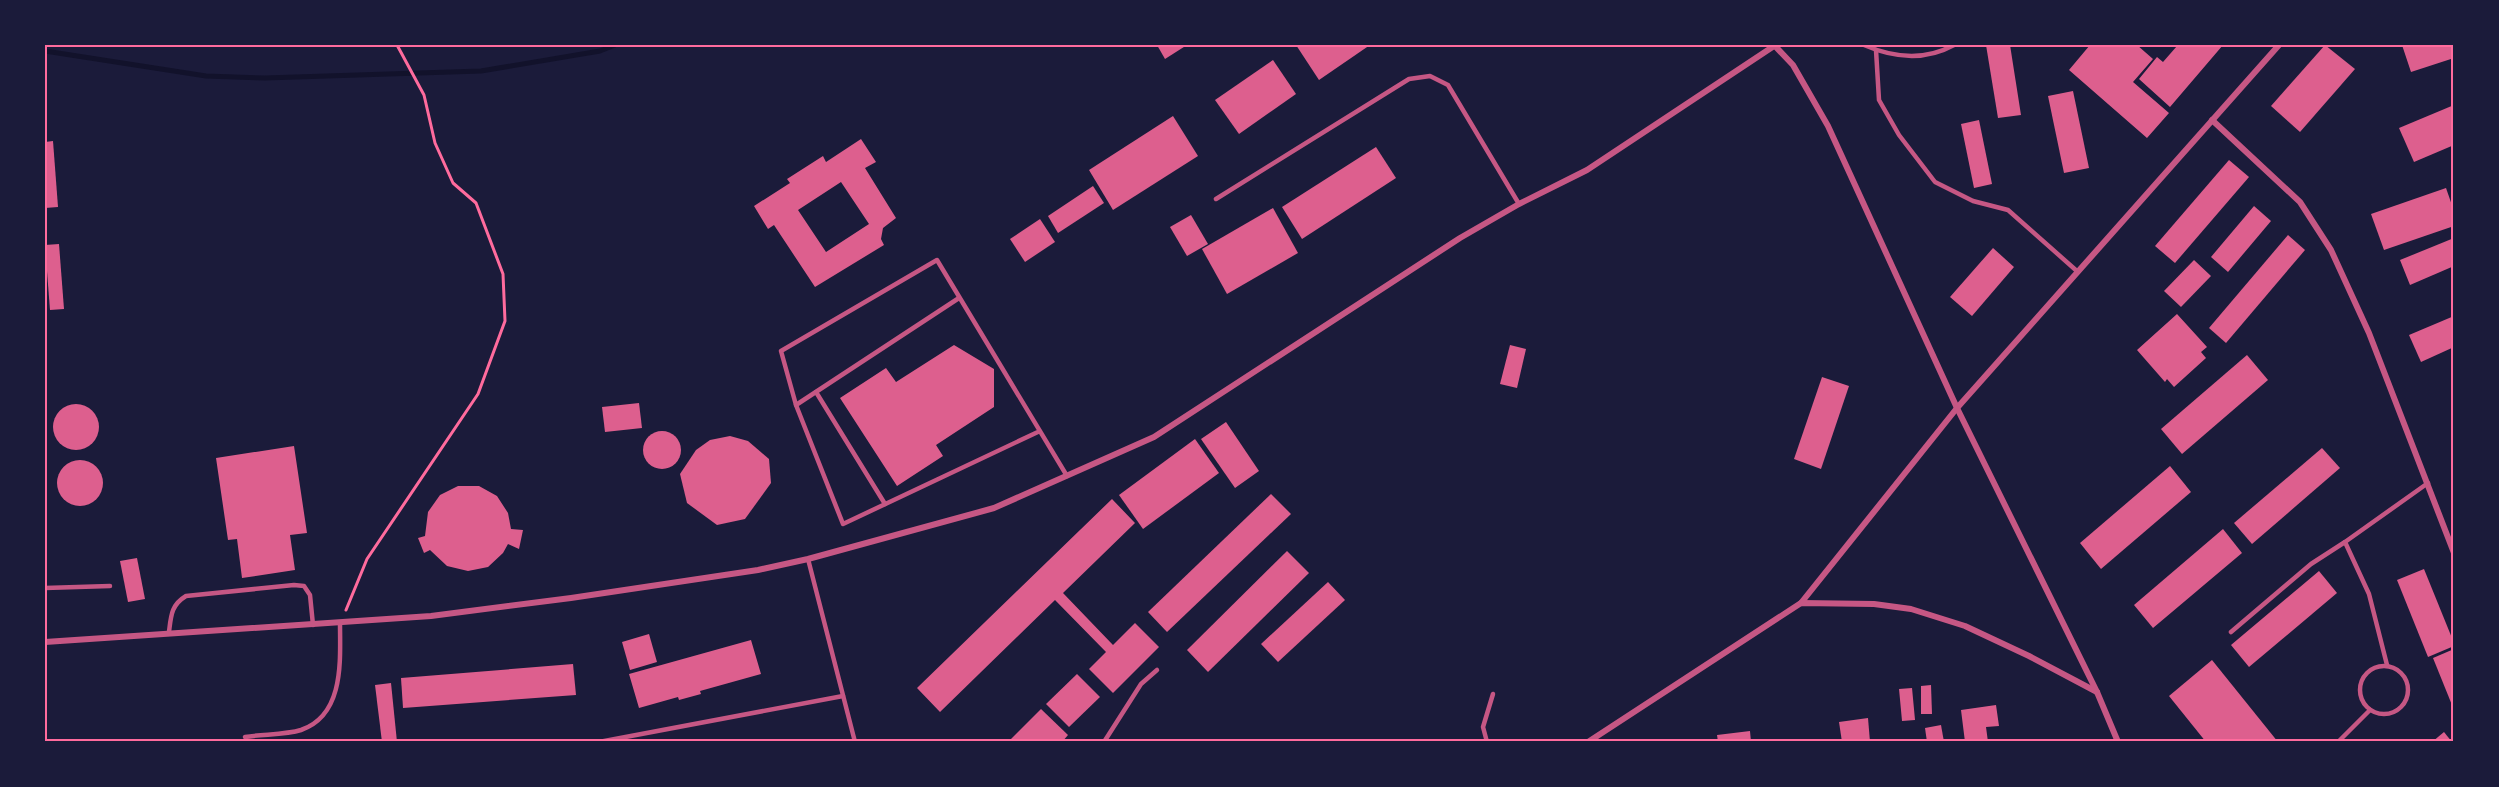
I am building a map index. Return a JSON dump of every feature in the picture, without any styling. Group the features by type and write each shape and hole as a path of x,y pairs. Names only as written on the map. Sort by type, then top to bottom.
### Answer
{"street":[{"path":"45,642 431,616 571,598 808,560 994,508 1154,437 1359,303 1519,204 1587,170 1774,45 1793,66 1828,126 1957,408 2097,693 2118,742"},
{"path":"1588,742 1801,603 1957,408 2279,45"},
{"path":"2212,120 2300,202 2331,250 2369,333 2454,553"},
{"path":"1801,603 1874,604 1911,609 1965,626 2029,656 2097,693"}],"lane":[{"path":"1864,45 1901,56 1937,55 1954,45"},
{"path":"1876,50 1879,100 1899,135 1935,182 1973,201 2008,210 2078,272"},
{"path":"1216,199 1409,79 1430,76 1448,85 1519,204"},
{"path":"1040,431 843,524 796,405 781,351 937,260 959,298 1040,431 1067,476"},
{"path":"796,405 959,298"},
{"path":"816,392 885,504"},
{"path":"2231,632 2311,564 2428,483"},
{"path":"2345,542 2369,594 2388,665"},
{"path":"808,560 855,742"},
{"path":"170,632 172,609 178,600 186,596 294,585 304,586 310,595 313,625"},
{"path":"45,588 110,586"},
{"path":"246,736 300,730 316,723 336,693 340,676 340,623"},
{"path":"2388,665 2399,670 2407,680 2408,692 2404,704 2394,712 2382,714 2370,710 2361,696 2362,681 2372,668 2388,665"},
{"path":"1104,742 1141,684 1157,670"},
{"path":"1487,742 1483,727 1493,694"},
{"path":"599,742 843,696"},
{"path":"2338,742 2370,710"}],"path":[{"path":"340,623 367,559 478,394 505,321 503,274 476,203 453,183 435,142 424,95 397,45"}],"building":[{"path":"1157,45 1187,45 1165,59"},
{"path":"1296,45 1370,45 1319,80"},
{"path":"1986,45 2010,45 2021,115 1998,118"},
{"path":"2090,45 2137,45 2153,59 2133,82 2169,113 2147,138 2069,70"},
{"path":"2175,45 2223,45 2170,107 2139,79 2157,57 2163,62 2177,46"},
{"path":"2325,45 2355,69 2300,132 2271,106"},
{"path":"2402,45 2454,45 2454,58 2411,72"},
{"path":"1273,60 1296,94 1239,134 1215,100"},
{"path":"2073,91 2089,168 2064,173 2048,96"},
{"path":"2454,105 2454,145 2414,162 2399,128"},
{"path":"1173,116 1198,156 1113,210 1089,170"},
{"path":"1979,120 1992,184 1974,188 1961,124"},
{"path":"861,139 876,162 865,168 896,218 883,228 881,239 884,245 815,287 774,225 768,229 754,206 790,183 787,179 823,156 826,162","holes":["841,182 869,224 826,252 798,210"]},
{"path":"53,141 58,207 45,208 45,142"},
{"path":"1376,147 1396,178 1302,239 1282,207"},
{"path":"2229,160 2249,177 2175,263 2155,246"},
{"path":"1093,186 1104,203 1058,233 1048,216"},
{"path":"2446,188 2454,211 2454,226 2384,250 2371,214"},
{"path":"2254,206 2271,221 2228,272 2211,257"},
{"path":"1273,208 1298,253 1227,294 1202,249"},
{"path":"1191,215 1208,244 1187,256 1170,227"},
{"path":"1040,219 1055,242 1025,262 1010,239"},
{"path":"2288,235 2305,250 2226,343 2209,328"},
{"path":"2454,238 2454,266 2410,285 2400,260"},
{"path":"59,244 64,309 50,310 45,245"},
{"path":"1993,248 2014,267 1972,316 1950,297"},
{"path":"2194,260 2211,276 2181,307 2164,291"},
{"path":"2177,314 2207,347 2201,352 2206,358 2174,387 2167,379 2165,382 2137,350"},
{"path":"2454,316 2454,347 2421,362 2409,335"},
{"path":"954,345 994,369 994,407 936,445 943,456 897,486 840,398 886,368 896,382"},
{"path":"1510,345 1526,349 1517,388 1500,384"},
{"path":"2247,355 2268,380 2182,454 2161,429"},
{"path":"1822,377 1849,386 1821,469 1794,459"},
{"path":"639,403 642,428 605,432 602,407"},
{"path":"76,404 92,411 99,427 92,443 76,450 60,443 53,427 60,411"},
{"path":"1226,422 1259,471 1235,488 1201,439"},
{"path":"662,431 675,437 681,450 675,463 662,469 649,463 643,450 649,437"},
{"path":"730,436 748,441 769,459 771,483 745,519 717,525 687,503 680,474 696,450 710,440"},
{"path":"1195,439 1219,473 1143,529 1119,495"},
{"path":"294,446 307,533 290,535 295,570 242,578 237,539 228,540 216,458"},
{"path":"2322,448 2340,468 2252,544 2234,523"},
{"path":"80,460 96,467 103,483 96,499 80,506 64,499 57,483 64,467"},
{"path":"2170,466 2191,492 2101,569 2080,543"},
{"path":"458,486 479,486 497,496 508,513 511,529 523,530 519,549 508,544 503,553 488,567 468,571 447,566 430,550 424,553 418,538 425,536 428,512 440,495"},
{"path":"1271,494 1291,514 1167,632 1148,612"},
{"path":"1112,499 1135,523 1063,593 1113,645 1135,623 1159,647 1113,693 1089,669 1106,652 1055,600 940,712 917,688"},
{"path":"2223,529 2242,553 2153,628 2134,605"},
{"path":"1287,551 1309,573 1208,672 1187,650"},
{"path":"137,558 145,599 128,602 120,561"},
{"path":"2424,569 2454,643 2454,646 2428,657 2397,580"},
{"path":"2319,571 2337,593 2249,667 2231,645"},
{"path":"1328,582 1345,600 1278,662 1261,644"},
{"path":"649,634 657,662 630,670 622,642"},
{"path":"751,640 761,674 700,691 701,694 679,700 678,697 639,708 629,674"},
{"path":"2454,649 2454,710 2433,658"},
{"path":"2212,660 2278,742 2206,742 2169,696"},
{"path":"573,664 576,695 403,708 401,678"},
{"path":"1077,674 1100,697 1069,727 1046,704"},
{"path":"391,683 397,742 382,742 375,685"},
{"path":"1931,685 1932,714 1921,714 1921,686"},
{"path":"1912,688 1915,720 1902,721 1899,689"},
{"path":"1996,705 1999,726 1986,727 1988,742 1965,742 1961,710"},
{"path":"1041,709 1068,735 1062,742 1008,742"},
{"path":"1868,718 1870,742 1842,742 1839,722"},
{"path":"1941,725 1944,742 1927,742 1925,728"},
{"path":"1750,731 1751,742 1718,742 1717,735"},
{"path":"2444,732 2452,742 2432,742"}],"waterway":[{"path":"45,51 206,76 265,78 481,71 600,51 615,45"}]}
